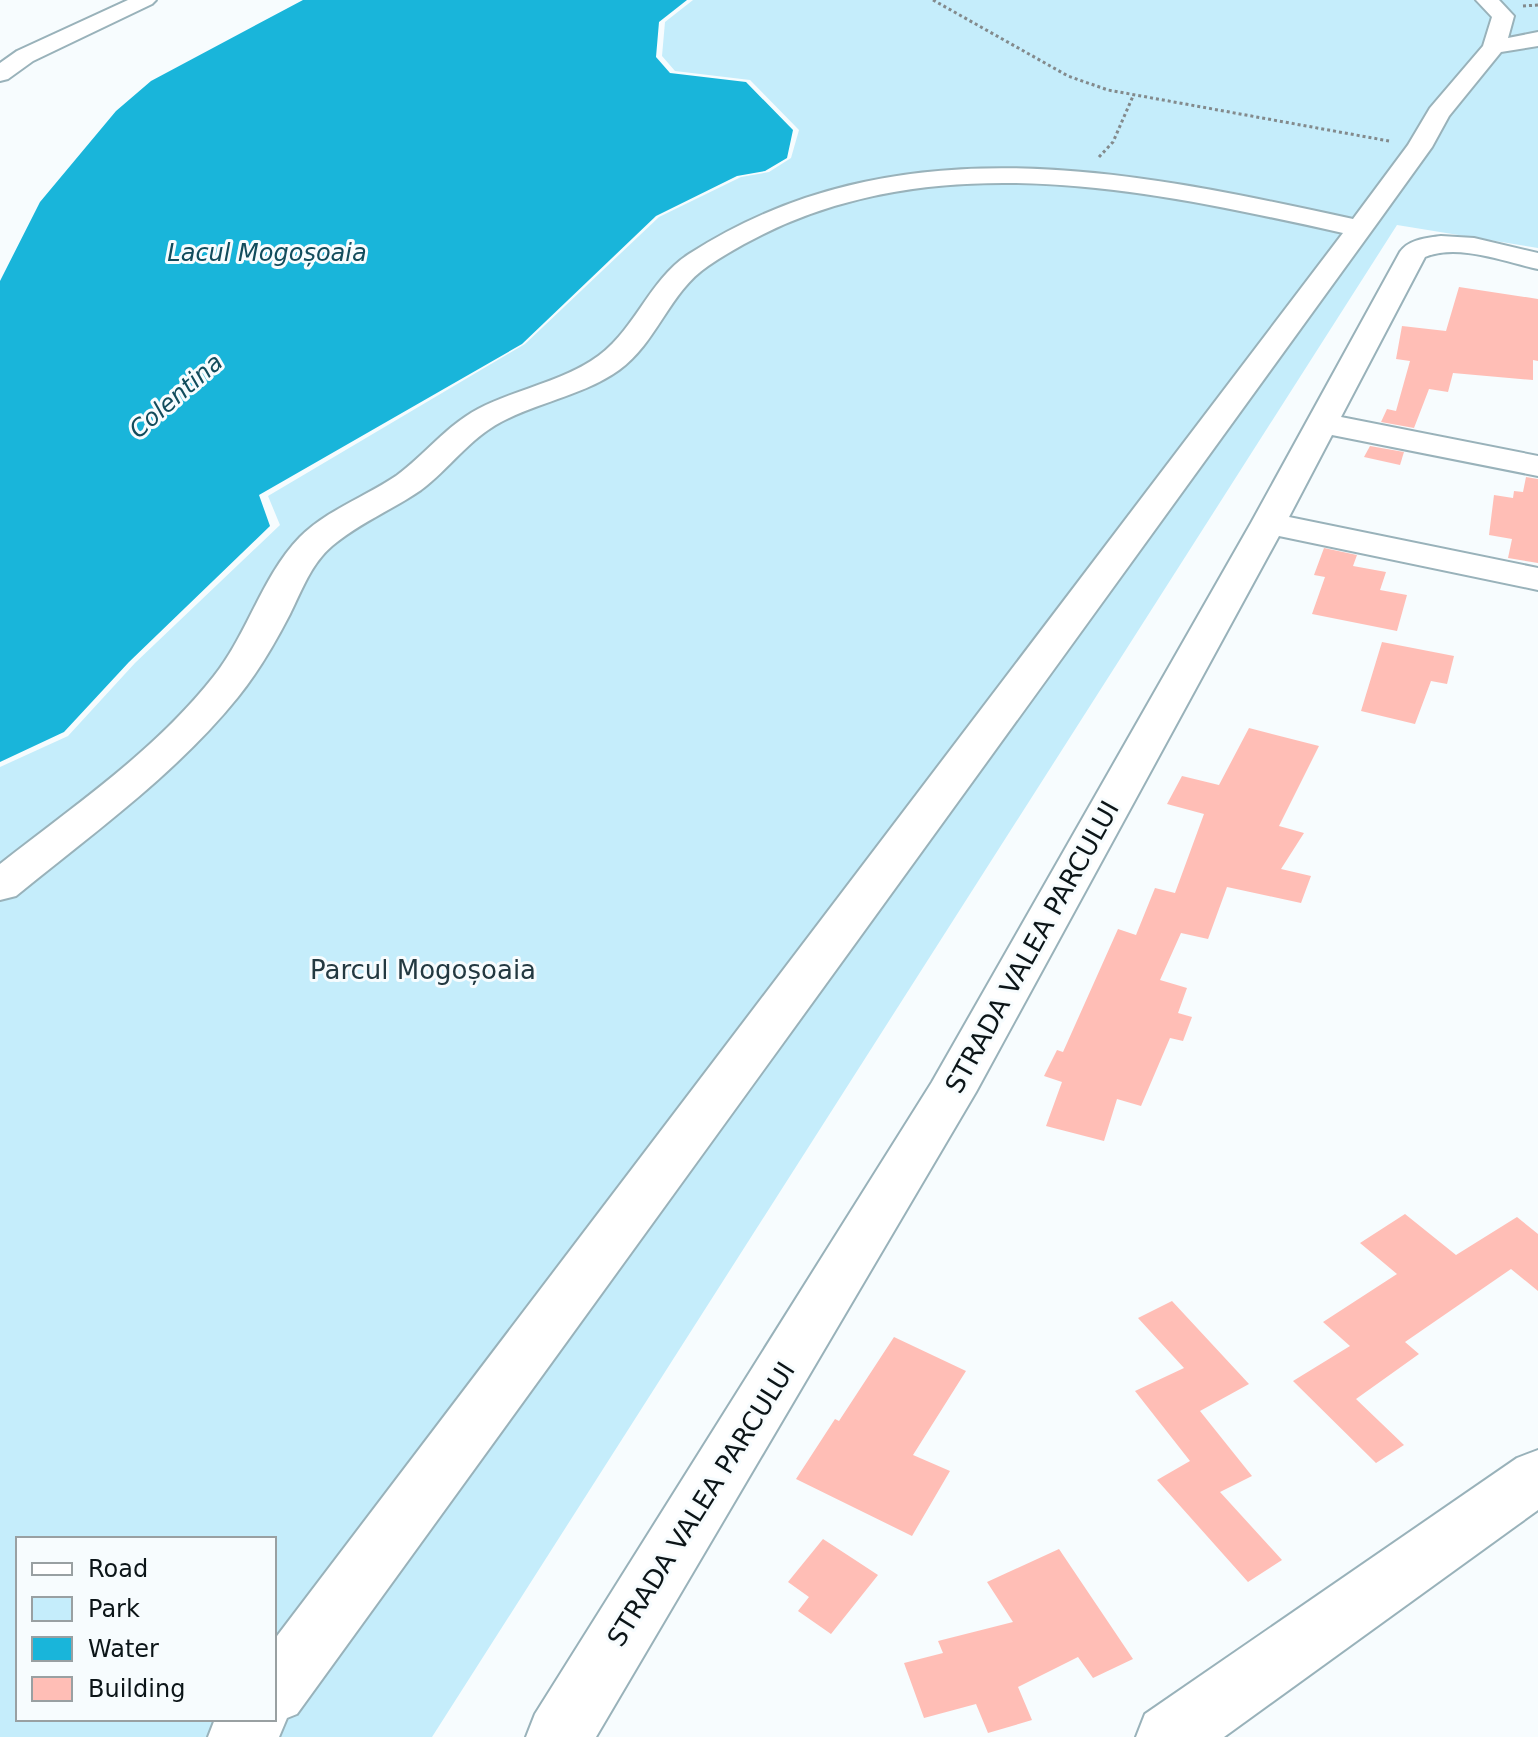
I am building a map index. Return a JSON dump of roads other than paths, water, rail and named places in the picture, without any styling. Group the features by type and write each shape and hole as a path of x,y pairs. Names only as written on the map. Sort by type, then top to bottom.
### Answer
{"street":[{"path":"0,74 25,56 145,0"},
{"path":"276,1689 1419,147 1439,113 1494,47 1503,16 1487,0"},
{"path":"1494,47 1538,39"},
{"path":"0,886 134,782 173,747 228,684 252,650 300,557 322,536 418,475 455,437 485,417 567,386 613,360 646,327 672,284 692,264 720,245 802,207 872,187 980,173 1067,175 1189,192 1359,228"},
{"name":"STRADA VALEA PARCULUI","path":"559,1737 951,1092 1268,523 1414,252 1433,245 1455,245 1538,261"},
{"path":"1321,423 1538,466"},
{"path":"1268,523 1538,579"},
{"path":"1169,1737 1538,1476"}],"water":[{"name":"Lacul Mogoșoaia","path":"303,0 687,0 659,22 656,57 670,73 746,82 793,130 787,158 765,171 737,176 656,216 522,344 259,495 270,526 129,662 64,732 0,762 0,281 40,202 116,111 151,81"}],"water label":[{"name":"Colentina","path":"176,396"}],"park label":[{"name":"Parcul Mogoșoaia","path":"423,970"}]}
